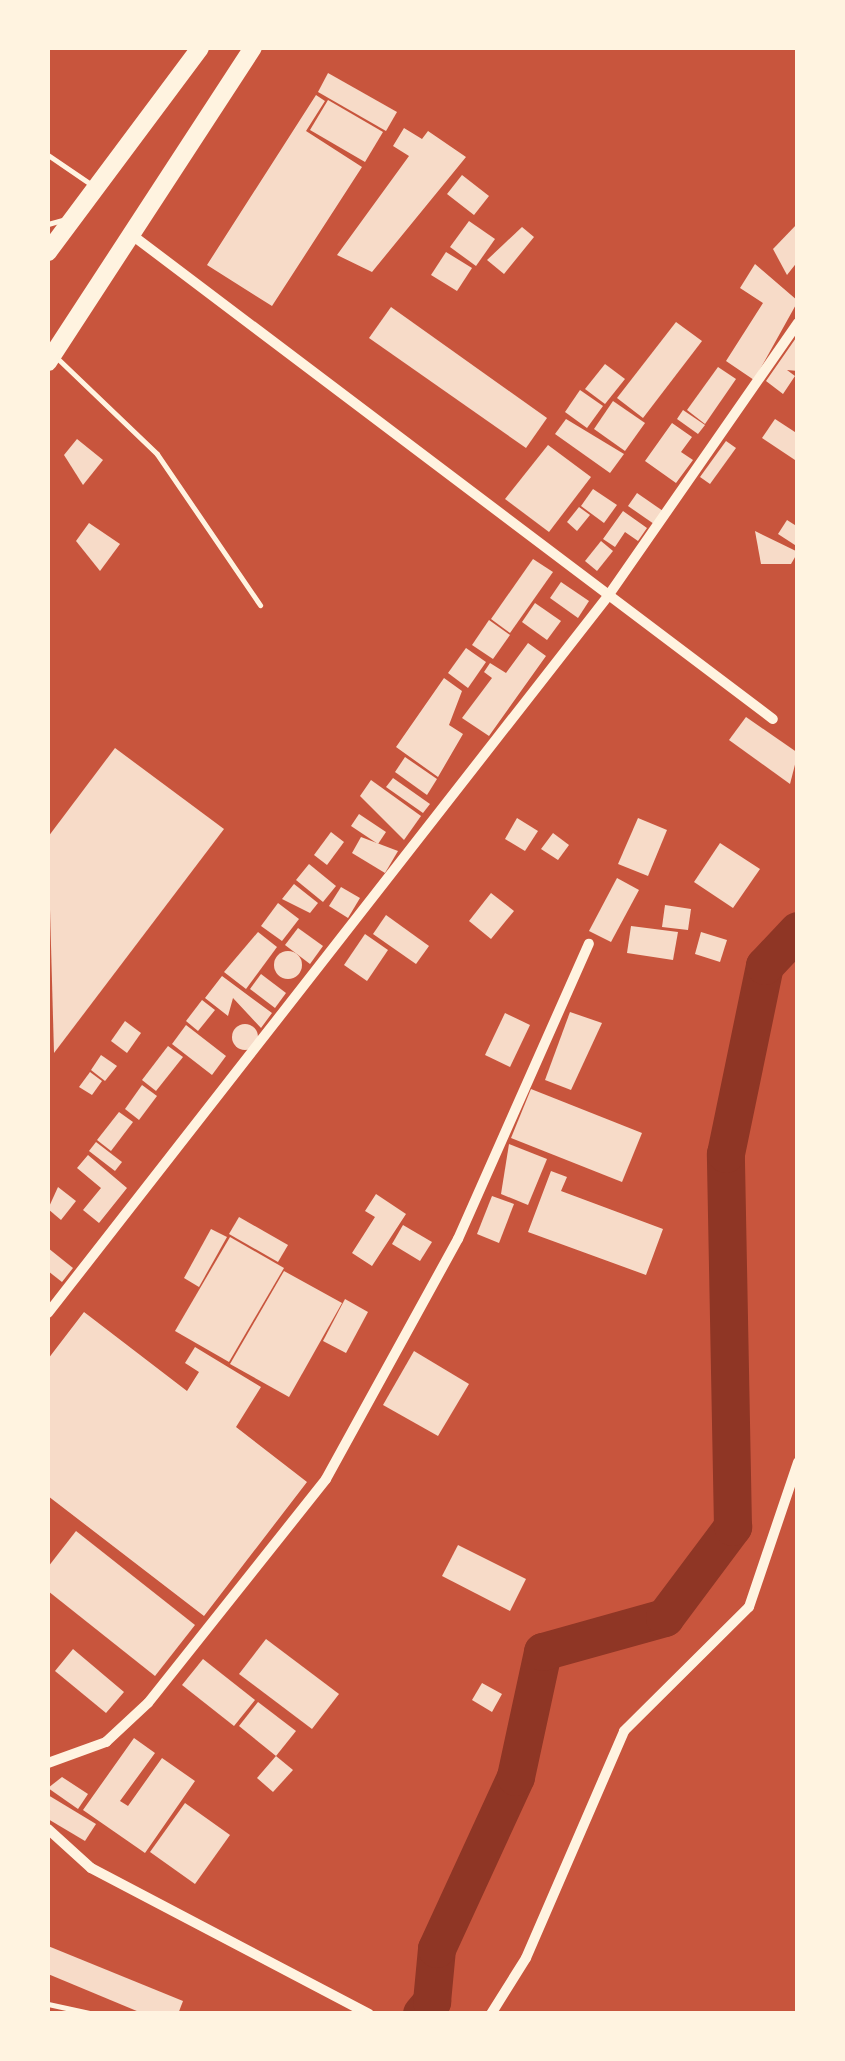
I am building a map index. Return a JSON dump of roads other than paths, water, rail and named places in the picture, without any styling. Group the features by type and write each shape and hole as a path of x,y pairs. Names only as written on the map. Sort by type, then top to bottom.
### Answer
{"highway":[{"path":"48,252 200,48"},
{"path":"50,358 253,48"}],"street":[{"path":"132,236 773,720"},
{"path":"48,1313 608,596 798,323"},
{"path":"48,1763 106,1742 148,1703 326,1479 458,1238 589,944"},
{"path":"491,2014 526,1958 624,1731 749,1606 798,1462"},
{"path":"48,1829 91,1868 368,2014"}],"lane":[{"path":"48,155 94,187"},
{"path":"48,224 73,217"},
{"path":"50,358 157,454 260,604"},
{"path":"48,2004 94,2014"}],"waterway":[{"path":"422,2014 432,2002 437,1949 516,1777 543,1652 665,1618 733,1527 726,1154 765,966 798,931"}]}
